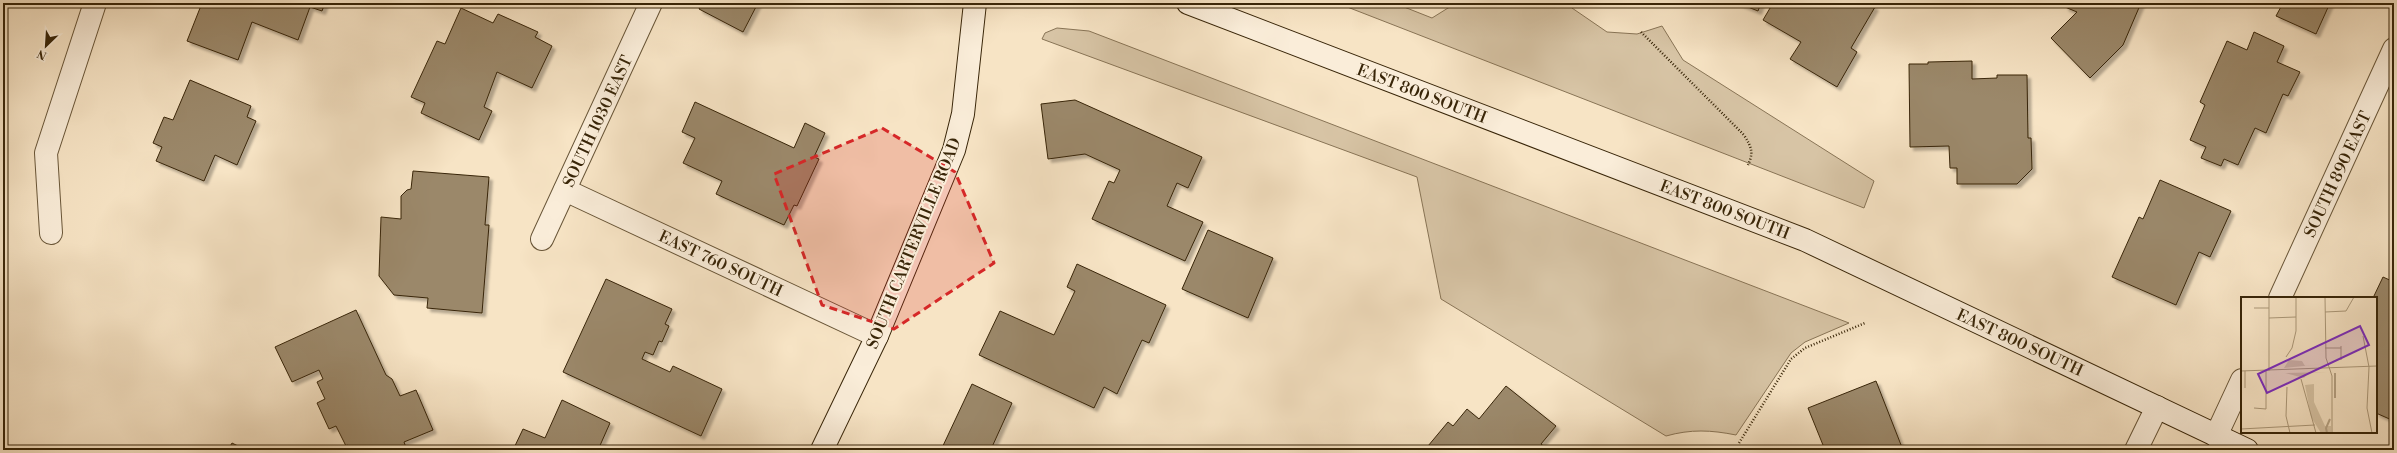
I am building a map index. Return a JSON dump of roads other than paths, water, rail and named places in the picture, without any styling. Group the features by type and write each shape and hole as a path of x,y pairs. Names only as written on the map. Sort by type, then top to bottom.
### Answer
{"street":[{"path":"51,233 46,153 95,3"},
{"name":"SOUTH 1030 EAST","path":"542,239 651,3"},
{"name":"SOUTH CARTERVILLE ROAD","path":"822,450 877,336 954,150 963,114 975,3"},
{"name":"EAST 800 SOUTH","path":"1188,3 1805,240 2247,450"},
{"name":"SOUTH 890 EAST","path":"2280,297 2394,49"},
{"name":"EAST 760 SOUTH","path":"565,190 877,336"},
{"path":"2216,436 2241,382"},
{"path":"2136,450 2157,407"}]}
